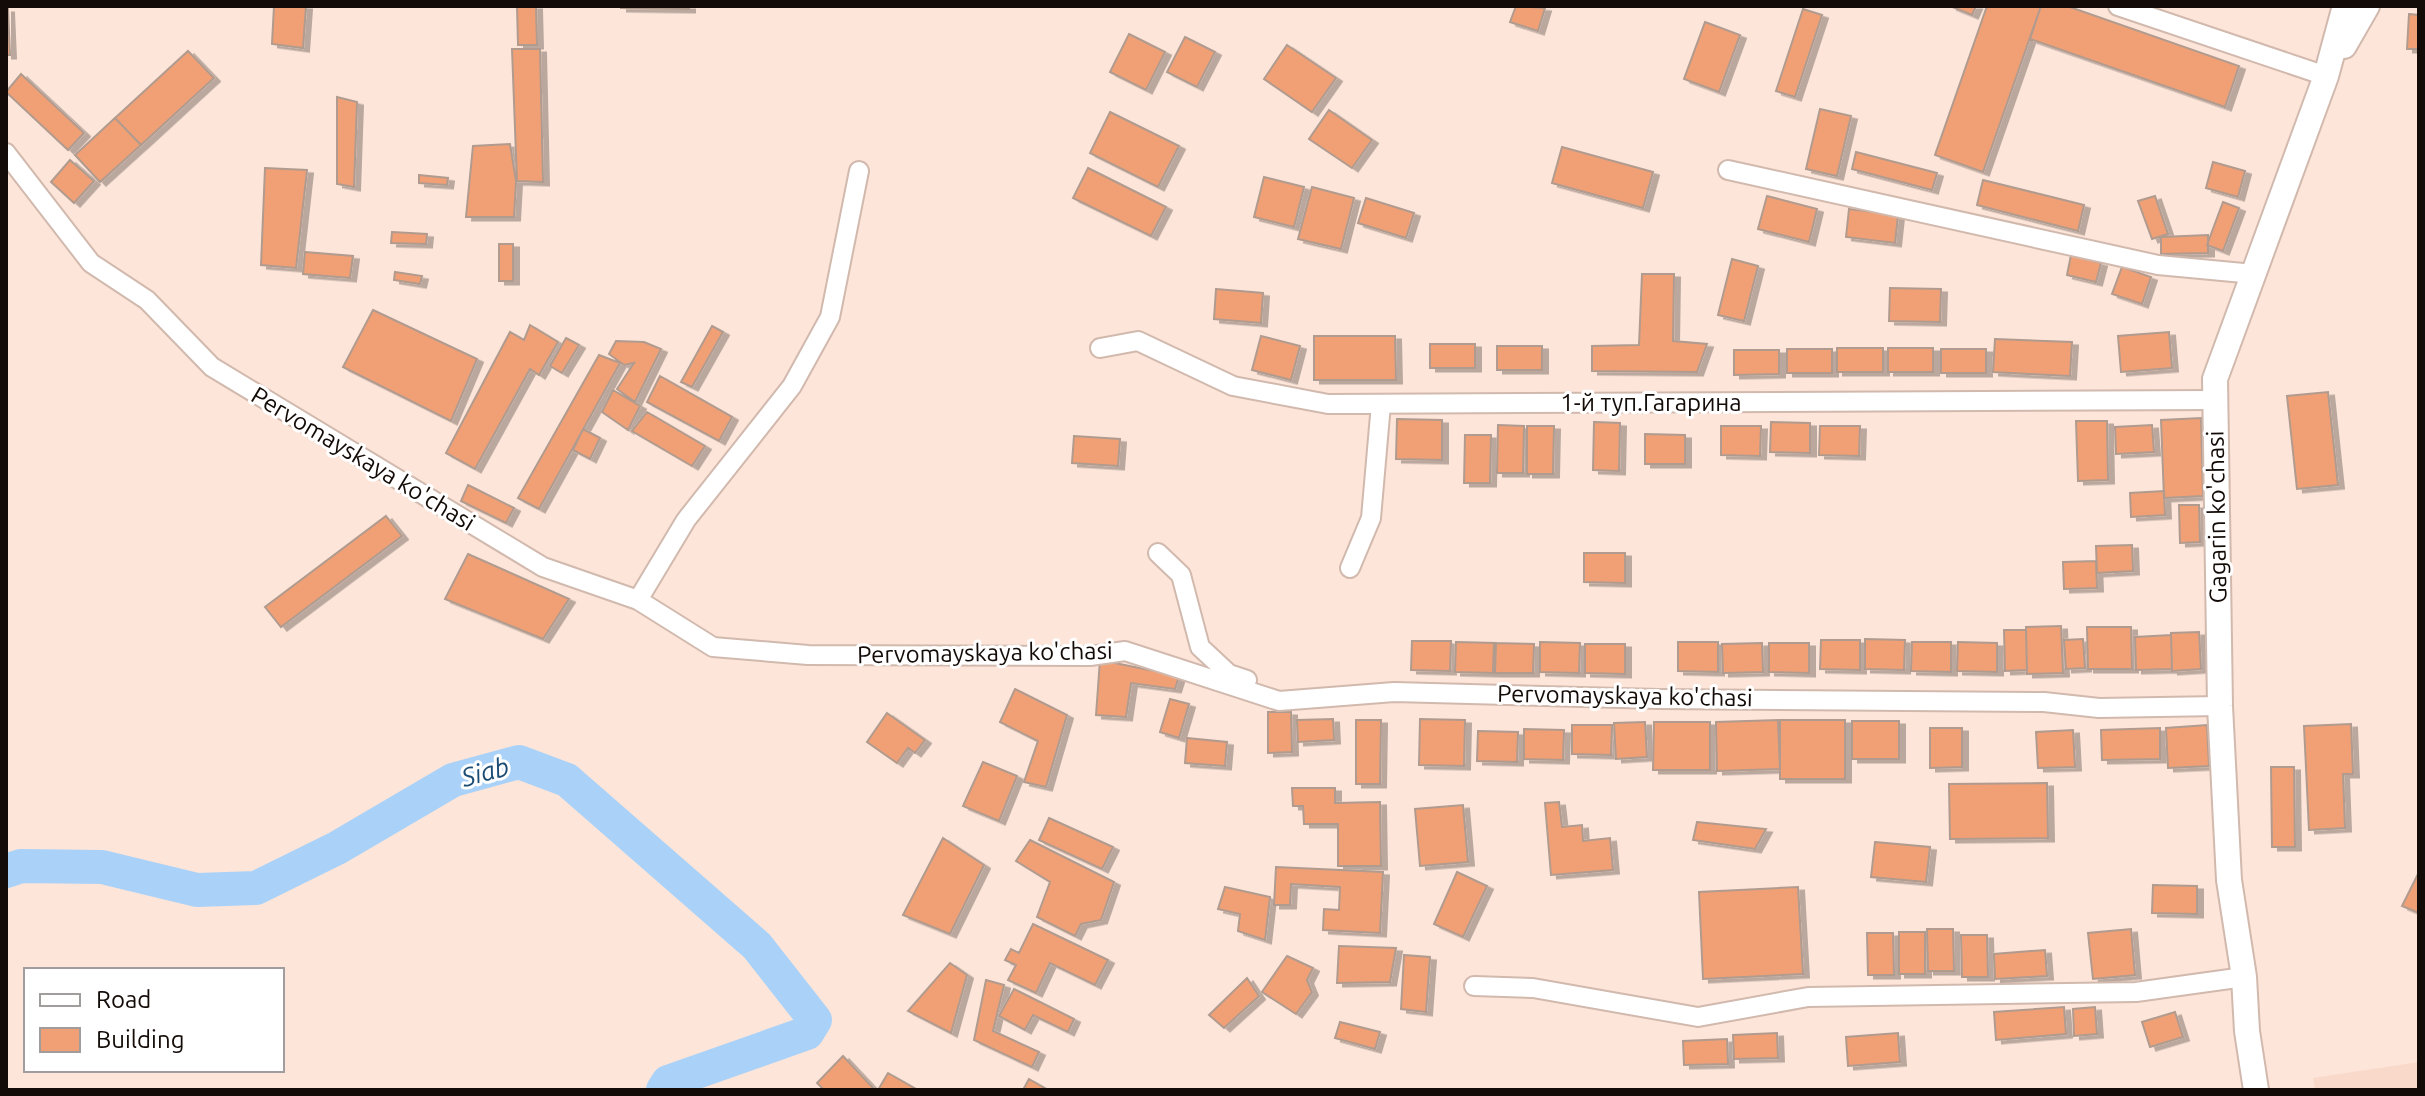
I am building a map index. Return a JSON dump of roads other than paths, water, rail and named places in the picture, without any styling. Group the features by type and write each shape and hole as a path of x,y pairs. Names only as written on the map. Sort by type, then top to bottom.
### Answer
{"main road":[{"name":"Gagarin ko'chasi","path":"2256,1090 2247,1031 2244,977 2229,880 2220,706 2215,379 2326,76 2345,6"},
{"name":"Gagarin ko'chasi","path":"2326,76 2367,6"}],"street":[{"path":"2118,6 2326,76"},
{"name":"Pervomayskaya ko'chasi","path":"6,153 91,263 147,300 212,367 543,567 638,600 713,647 808,655 1090,656 1125,651 1279,701 1394,692 1659,699 2044,702 2099,708 2220,706"},
{"path":"1728,170 2158,265 2254,274"},
{"path":"638,600 686,520 792,386 830,317 859,171"},
{"name":"1-й туп.Гагарина","path":"1100,348 1138,341 1233,386 1328,404 2215,400"},
{"path":"1350,568 1371,518 1381,404"},
{"path":"1158,553 1181,575 1200,647 1229,674 1279,691 1394,692"},
{"path":"1474,986 1533,988 1698,1017 1808,997 2136,992 2244,977"}],"waterway":[{"name":"Siab","path":"6,871 21,866 102,867 197,890 256,888 337,848 453,780 519,762 567,780 757,946 815,1020 807,1033 668,1082 663,1090"}]}
